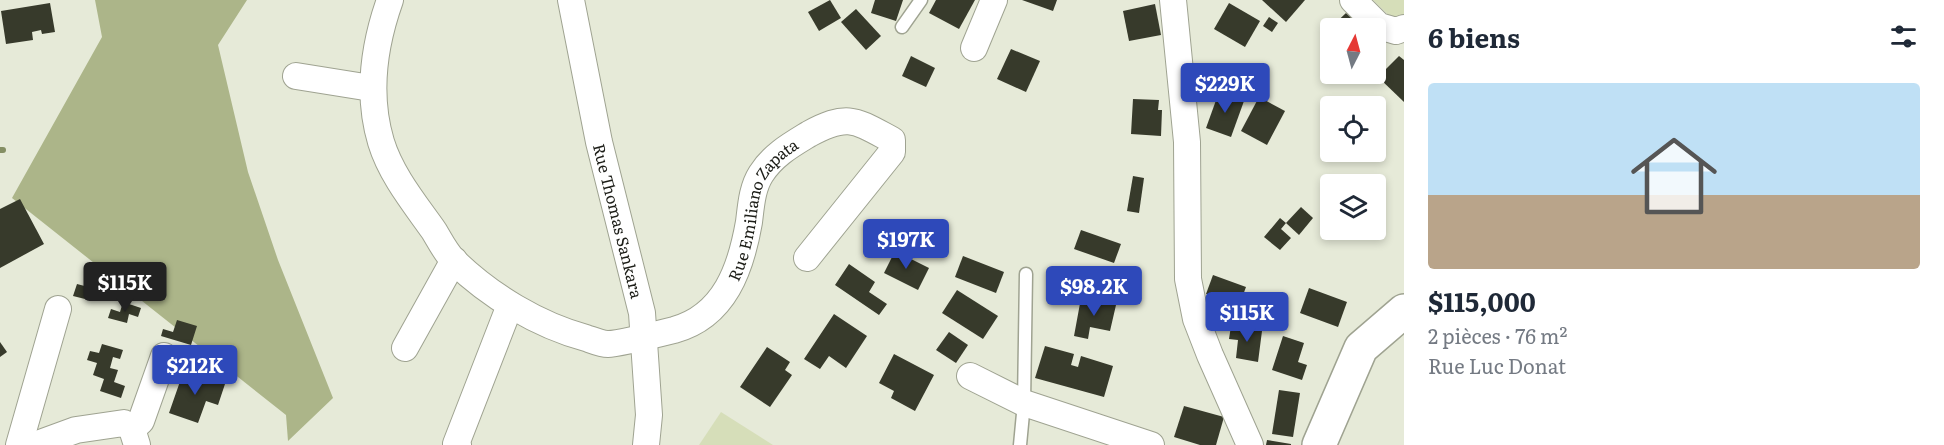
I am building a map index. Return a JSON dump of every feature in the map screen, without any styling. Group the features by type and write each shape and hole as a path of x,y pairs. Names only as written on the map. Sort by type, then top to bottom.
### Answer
{"main road":[{"path":"1318,445 1361,348 1404,311"}],"street":[{"name":"Rue Emiliano Zapata","path":"390,0 382,23 371,88 381,142 393,167 454,260 510,305 558,331 608,344 695,322 718,303 728,291 743,254 753,194 760,175 773,158 817,130 845,119 865,125 892,140 892,152 807,258"},
{"name":"Rue Thomas Sankara","path":"571,0 599,142 645,335 649,415 646,445"},
{"path":"974,48 994,0"},
{"path":"1173,0 1187,142 1188,279 1196,318 1206,346 1250,445"},
{"path":"1356,1 1379,26 1387,31 1404,28"},
{"path":"296,75 371,88"},
{"path":"405,348 454,260"},
{"path":"458,445 456,444 510,305"},
{"path":"19,445 58,309"},
{"path":"135,437 164,356"},
{"path":"970,376 1024,403 1151,445"},
{"path":"35,445 76,430 107,423 124,423 135,437"}],"lane":[{"path":"902,27 921,0"},
{"path":"1020,445 1024,403 1026,274"}],"green space":[{"path":"95,0 247,0 218,45 248,172 278,260 333,398 288,441 286,415 12,198 102,37"},
{"path":"1373,0 1404,0 1404,16 1397,23"},
{"path":"721,412 773,445 699,445"}],"building":[{"path":"830,0 841,18 819,31 808,12"},
{"path":"875,0 903,0 896,21 871,13"},
{"path":"936,0 975,0 959,29 929,13"},
{"path":"1022,0 1057,0 1053,11"},
{"path":"1262,0 1305,0 1286,22"},
{"path":"50,3 55,32 42,34 41,30 32,32 33,40 6,44 1,11"},
{"path":"1229,3 1260,21 1245,47 1214,29"},
{"path":"1155,4 1161,35 1129,41 1123,11"},
{"path":"856,9 881,36 866,50 841,22"},
{"path":"1346,13 1351,18 1341,18"},
{"path":"1269,17 1278,23 1272,32 1263,26"},
{"path":"1011,49 1040,61 1026,92 997,79"},
{"path":"911,56 935,68 926,87 902,76"},
{"path":"1399,56 1404,60 1404,102 1385,84 1386,69"},
{"path":"1219,92 1244,101 1231,137 1206,128"},
{"path":"1259,97 1285,111 1267,145 1241,131"},
{"path":"1133,99 1159,100 1158,110 1162,110 1161,136 1131,134"},
{"path":"1133,176 1144,178 1139,213 1127,211"},
{"path":"20,199 44,244 0,268 0,209"},
{"path":"1301,207 1313,218 1299,235 1286,223"},
{"path":"1280,218 1286,223 1281,229 1291,238 1280,250 1264,237"},
{"path":"1081,230 1121,244 1114,263 1074,249"},
{"path":"895,251 929,268 918,290 884,273"},
{"path":"963,256 1004,272 996,293 955,277"},
{"path":"849,264 875,282 869,292 887,304 879,315 835,285"},
{"path":"1213,275 1246,287 1239,306 1206,294"},
{"path":"77,284 92,288 89,300 73,296"},
{"path":"1309,288 1347,302 1338,327 1300,313"},
{"path":"957,290 998,316 983,339 942,313"},
{"path":"1081,298 1116,305 1110,331 1090,327 1088,339 1074,336"},
{"path":"123,302 141,308 138,317 129,314 127,323 108,318 111,309 120,312"},
{"path":"834,314 867,336 846,368 829,356 820,369 804,359"},
{"path":"177,320 197,326 191,345 161,336 163,329 173,332"},
{"path":"1231,326 1262,331 1258,362 1236,358 1238,340 1229,339"},
{"path":"949,332 968,345 956,363 936,350"},
{"path":"1283,336 1304,343 1298,362 1307,365 1302,380 1272,370"},
{"path":"0,342 7,352 0,357"},
{"path":"102,344 123,350 120,359 113,357 110,368 118,370 114,382 125,386 121,398 100,391 104,379 93,375 97,363 87,360 90,351 99,353"},
{"path":"1045,346 1074,354 1071,365 1078,367 1081,356 1113,366 1104,397 1035,378"},
{"path":"767,347 790,362 785,370 792,375 770,407 740,387"},
{"path":"894,354 934,375 915,411 891,398 894,391 879,383"},
{"path":"184,370 225,384 218,405 206,401 198,423 169,413"},
{"path":"1279,390 1300,393 1293,437 1272,434"},
{"path":"1184,406 1224,417 1216,445 1200,445 1174,437"},
{"path":"1267,440 1291,444 1291,445 1266,445"}]}
